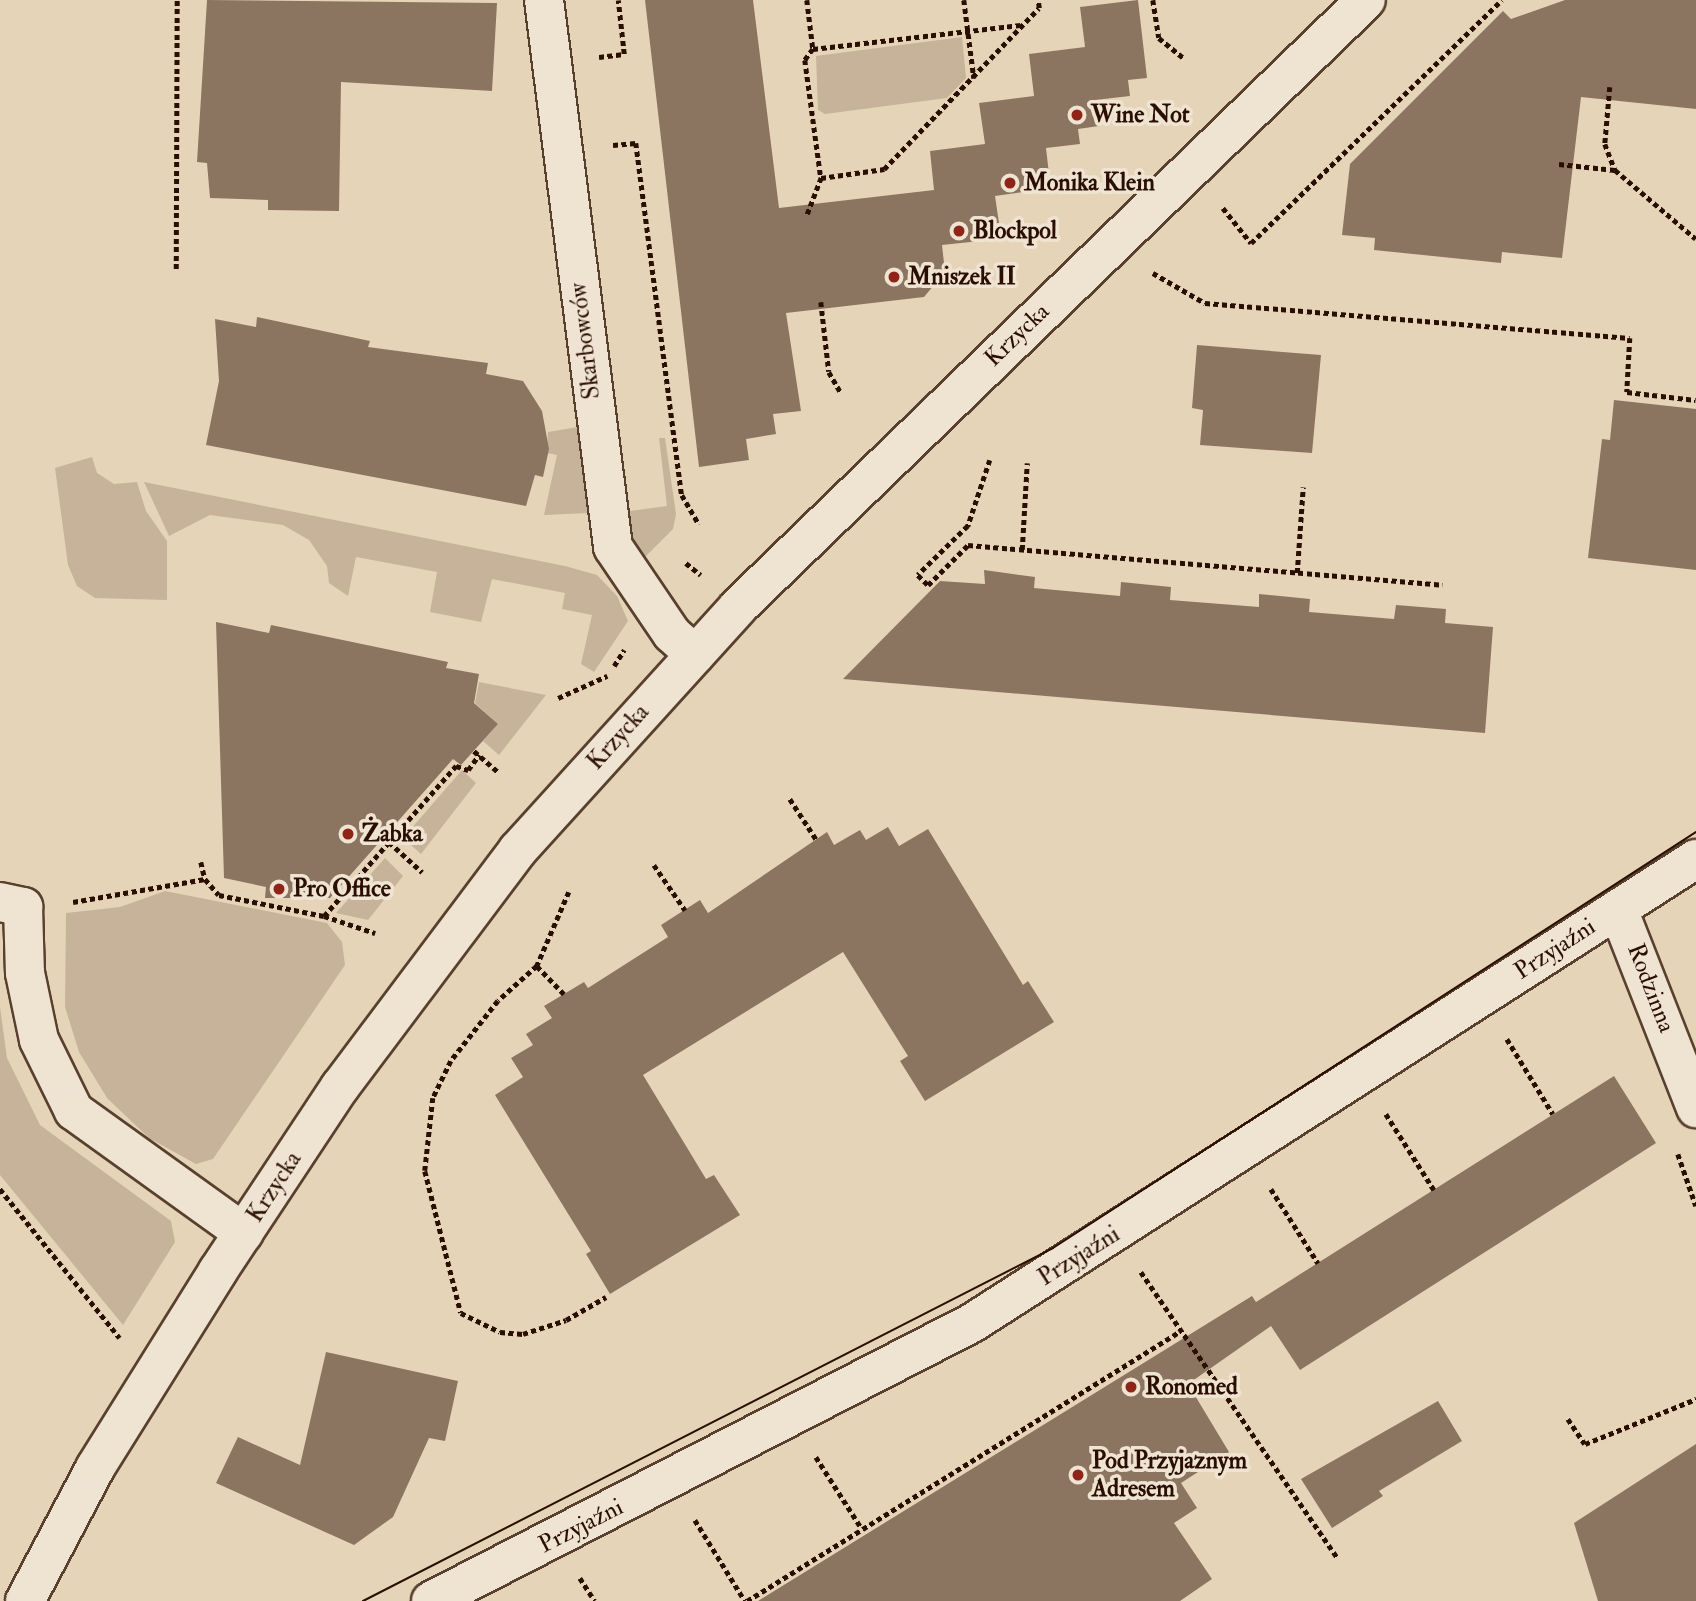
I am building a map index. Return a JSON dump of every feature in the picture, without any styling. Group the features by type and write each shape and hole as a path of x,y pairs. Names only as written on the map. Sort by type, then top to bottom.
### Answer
{"street":[{"name":"Skarbowców","path":"544,0 613,547 672,634 695,655"},
{"name":"Krzycka","path":"25,1601 95,1468 244,1233 340,1087 518,850 695,655 797,548 1366,0"},
{"name":"Przyjaźni","path":"431,1601 972,1323 1696,859"},
{"path":"11,904 39,1040 74,1111 244,1233"},
{"name":"Rodzinna","path":"1618,909 1696,1108"}],"path":[{"path":"176,270 177,0"},
{"path":"588,59 624,54 618,0"},
{"path":"807,0 813,49 805,60 821,178 807,214"},
{"path":"964,0 974,79"},
{"path":"821,178 884,169 974,79 1039,8 1038,0"},
{"path":"1153,0 1159,38 1185,59"},
{"path":"1221,200 1226,217 1251,243 1502,0"},
{"path":"813,49 1022,25"},
{"path":"1610,87 1605,144 1615,170 1696,239"},
{"path":"598,147 636,143 682,495 699,524"},
{"path":"1559,164 1615,170"},
{"path":"1146,271 1170,278 1205,303 1630,338 1627,392 1696,400"},
{"path":"821,302 829,372 841,393"},
{"path":"989,460 968,526 918,575 928,584 968,545 1442,585"},
{"path":"1022,550 1027,463"},
{"path":"1297,573 1303,487"},
{"path":"679,557 708,581"},
{"path":"558,698 608,675"},
{"path":"474,751 498,772"},
{"path":"324,916 456,766 468,770 479,755"},
{"path":"790,799 816,839"},
{"path":"389,842 422,872"},
{"path":"201,862 205,879 219,895 324,916 375,933"},
{"path":"654,865 685,910"},
{"path":"11,904 84,902 205,879"},
{"path":"569,892 537,966 498,1001 451,1061 433,1098 425,1132 425,1171 437,1231 461,1313 500,1332 540,1330 606,1297"},
{"path":"537,966 564,994"},
{"path":"1505,1037 1553,1114"},
{"path":"1384,1110 1434,1190"},
{"path":"1269,1184 1318,1263"},
{"path":"1689,1188 1696,1206"},
{"path":"0,1189 122,1341"},
{"path":"1138,1267 1179,1332 1338,1559"},
{"path":"692,1515 746,1601 1179,1332"},
{"path":"1568,1419 1585,1444 1696,1399"},
{"path":"813,1452 862,1530"}],"shaded area":[{"path":"962,37 966,78 947,98 825,114 818,110 816,56"},
{"path":"578,427 588,513 544,515 557,455 547,453 548,432"},
{"path":"659,438 665,438 676,514 673,529 643,559 628,536 623,512 667,506"},
{"path":"92,457 97,473 114,484 137,482 146,511 167,541 167,600 95,598 77,586 68,565 55,468"},
{"path":"144,482 565,566 597,575 617,596 628,621 594,672 581,664 592,615 562,609 565,593 492,579 481,622 430,612 437,572 356,557 348,596 329,583 327,566 309,540 283,525 210,515 169,536"},
{"path":"479,682 546,695 499,755 483,741 498,724 475,703"},
{"path":"462,770 476,783 421,854 403,838"},
{"path":"385,858 403,876 368,920 336,913"},
{"path":"165,891 327,923 342,942 345,965 213,1159 196,1164 149,1138 107,1098 79,1052 65,1007 66,913 120,907"},
{"path":"0,1007 7,1058 40,1125 171,1221 175,1242 123,1325 0,1175"}],"building":[{"path":"207,0 497,3 492,91 341,82 339,211 268,210 268,200 210,198 207,163 197,162"},
{"path":"645,0 753,0 779,208 934,190 930,151 985,144 979,103 1034,96 1029,54 1085,47 1080,7 1138,0 1147,78 1128,80 1130,96 1095,100 1099,126 1078,129 1080,144 1046,148 1049,174 1028,176 1030,191 995,196 999,223 978,225 980,241 942,245 945,272 924,297 786,313 801,411 773,414 776,434 746,439 749,460 699,467"},
{"path":"1565,0 1696,0 1696,109 1581,97 1562,258 1502,252 1501,263 1374,250 1375,238 1342,235 1350,164 1503,11 1511,19"},
{"path":"257,317 370,341 368,347 488,363 486,374 523,381 542,411 549,449 543,477 535,475 526,506 206,445 219,381 215,319 256,327"},
{"path":"1197,345 1321,355 1312,453 1200,445 1203,410 1192,408"},
{"path":"1614,400 1696,409 1696,570 1588,558 1602,439 1610,440"},
{"path":"984,570 1035,577 1034,588 1120,596 1121,582 1171,587 1170,600 1259,607 1259,594 1310,599 1309,612 1394,619 1396,605 1446,609 1445,623 1493,627 1485,733 843,679 940,581 985,584"},
{"path":"216,622 269,633 271,625 448,662 446,668 479,674 474,703 498,724 461,765 453,759 330,898 265,898 266,887 224,878"},
{"path":"888,827 899,846 928,829 1023,985 1028,981 1054,1022 925,1101 900,1061 908,1056 843,952 643,1075 706,1179 714,1175 740,1215 610,1294 586,1254 591,1251 495,1095 523,1077 511,1058 533,1045 526,1034 552,1018 544,1006 584,982 588,988 668,937 661,925 700,900 708,913 827,832 834,845 860,830 866,840"},
{"path":"1614,1076 1656,1143 1300,1370 1271,1326 1188,1384 1229,1452 1181,1483 1197,1508 1174,1523 1212,1579 1180,1601 758,1601 1252,1296 1256,1302"},
{"path":"326,1352 458,1381 445,1441 429,1438 393,1517 354,1545 216,1483 238,1437 300,1465"},
{"path":"1438,1401 1462,1441 1379,1491 1383,1496 1332,1528 1301,1479"},
{"path":"1696,1444 1696,1601 1598,1601 1574,1523"}],"tram line":[{"path":"363,1601 1053,1248 1696,832"}],"place":[{"name":"Wine Not","path":"1077,115"},
{"name":"Monika Klein","path":"1010,183"},
{"name":"Blockpol","path":"959,231"},
{"name":"Mniszek II","path":"894,277"},
{"name":"Żabka","path":"348,834"},
{"name":"Pro Office","path":"279,889"},
{"name":"Ronomed","path":"1131,1387"},
{"name":"Pod Przyjaznym Adresem","path":"1078,1475"}]}
